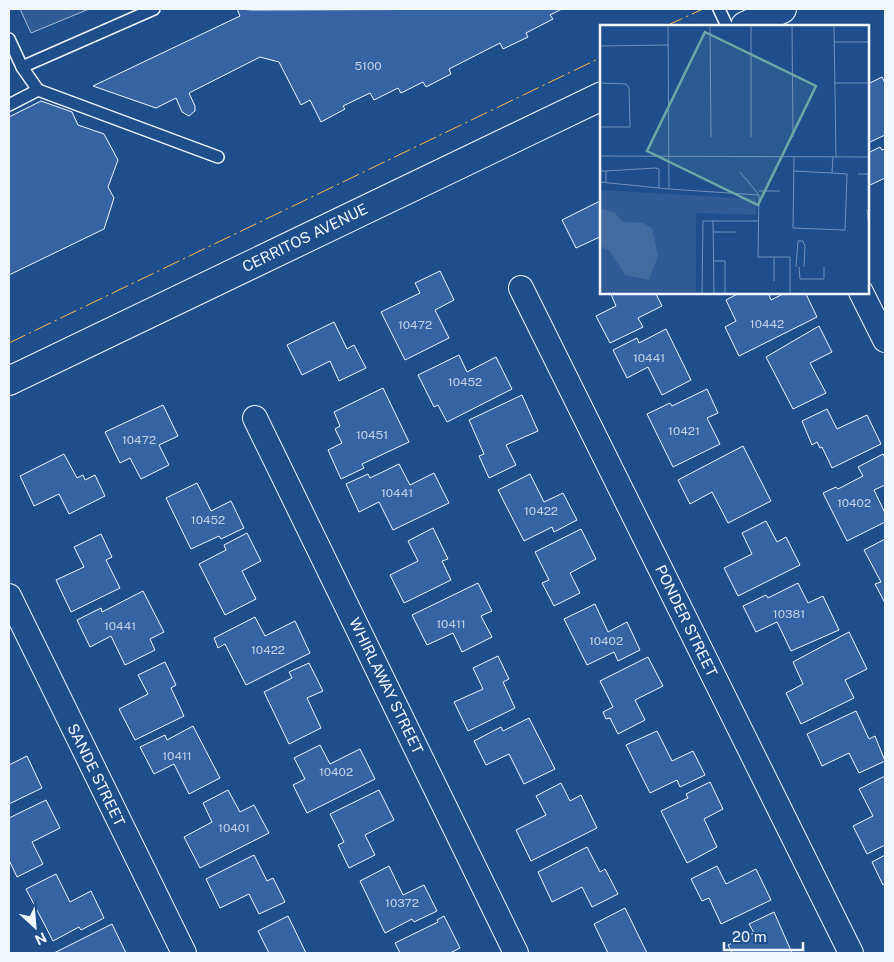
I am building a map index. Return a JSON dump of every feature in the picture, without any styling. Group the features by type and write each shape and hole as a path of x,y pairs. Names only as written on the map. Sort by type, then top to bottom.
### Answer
{"main road":[{"path":"747,25 782,9"},
{"name":"CERRITOS AVENUE","path":"9,381 600,97"}],"street":[{"name":"PONDER STREET","path":"521,288 850,953"},
{"path":"862,294 885,340"},
{"name":"WHIRLAWAY STREET","path":"256,418 516,953"},
{"name":"SANDE STREET","path":"9,596 184,953"}],"lane":[{"path":"22,67 154,9"},
{"path":"719,9 727,25"},
{"path":"9,39 22,67 38,90 218,157"},
{"path":"9,105 38,90"}],"shaded area":[{"path":"20,9 89,9 31,33"}],"building":[{"path":"237,9 562,9 550,15 553,19 526,33 528,37 503,49 500,43 449,69 451,74 426,87 423,82 401,93 398,88 374,100 370,93 343,106 345,109 321,122 310,100 301,105 279,62 260,57 189,93 195,106 195,111 189,116 182,112 176,98 156,108 93,86 240,16"},
{"path":"882,77 885,83 885,135 869,143 869,84"},
{"path":"41,101 72,112 78,125 104,134 118,160 108,187 114,198 104,229 9,275 9,117"},
{"path":"880,147 882,150 885,149 885,178 870,185 869,183 869,152"},
{"path":"600,201 600,237 576,248 562,220"},
{"path":"440,271 454,300 435,310 449,338 405,360 381,312 420,293 415,283"},
{"path":"611,294 656,294 662,306 638,318 643,327 610,343 596,316 616,306"},
{"path":"737,294 769,294 771,300 783,294 806,294 817,317 739,356 725,327 736,321 726,300"},
{"path":"334,322 347,349 354,345 366,368 339,381 330,361 302,375 287,345"},
{"path":"819,326 832,352 810,363 826,393 793,409 766,357"},
{"path":"666,329 691,380 662,395 648,367 627,378 613,350 637,338 639,343"},
{"path":"459,355 467,372 496,357 512,389 447,422 438,405 434,407 418,375"},
{"path":"383,388 409,442 362,464 364,468 341,479 328,450 342,443 335,429 340,426 334,412"},
{"path":"707,389 718,413 707,418 720,444 673,467 647,414 670,403 672,406"},
{"path":"522,395 538,431 506,445 516,465 489,478 479,456 484,454 469,420"},
{"path":"163,405 178,436 159,445 169,465 141,479 130,458 120,463 105,432"},
{"path":"827,409 837,429 867,415 881,444 832,468 822,447 820,448 817,442 812,445 802,421"},
{"path":"743,446 771,501 728,523 712,492 690,504 678,480"},
{"path":"64,454 77,478 83,475 85,480 95,475 105,496 69,514 59,494 34,506 20,476"},
{"path":"883,454 885,458 885,485 874,490 885,513 885,522 847,541 823,493 836,487 838,489 863,476 858,467"},
{"path":"399,464 410,485 434,473 449,503 393,530 379,502 359,512 346,484 368,474 370,478"},
{"path":"530,474 544,502 563,493 577,520 554,532 552,527 524,541 498,490"},
{"path":"197,483 211,511 231,501 244,528 221,539 219,536 191,549 166,498"},
{"path":"766,521 777,542 786,537 800,565 738,596 724,568 752,554 742,533"},
{"path":"433,528 448,559 442,561 451,580 404,603 390,575 418,561 408,541"},
{"path":"581,529 596,559 570,573 580,593 554,606 542,583 549,580 535,552"},
{"path":"247,533 261,561 242,571 256,599 225,615 199,564 226,550 224,545"},
{"path":"101,534 112,557 106,560 120,588 71,612 56,580 84,567 74,547"},
{"path":"885,539 885,603 875,584 881,582 864,550"},
{"path":"478,583 492,611 481,616 492,637 462,652 453,633 427,645 412,615"},
{"path":"798,583 808,603 823,596 839,630 791,651 777,622 756,632 743,606 766,595 768,598"},
{"path":"143,591 164,632 150,639 155,650 125,665 111,636 90,647 77,620 101,608 102,612"},
{"path":"595,604 608,632 627,622 640,650 618,661 614,652 587,665 564,619"},
{"path":"255,617 265,636 295,621 310,653 246,685 225,644 218,648 214,638"},
{"path":"849,632 867,669 845,680 854,698 801,724 786,693 803,684 793,662"},
{"path":"498,656 509,679 503,682 515,708 468,731 454,702 483,689 473,668"},
{"path":"648,657 663,686 635,700 645,720 618,734 610,718 606,719 603,712 613,707 600,681"},
{"path":"165,662 176,685 171,688 184,716 135,740 119,709 148,694 138,675"},
{"path":"309,663 323,691 307,698 321,728 289,744 264,692 292,678 289,672"},
{"path":"856,711 869,739 875,736 885,761 859,773 849,753 822,766 807,734"},
{"path":"529,718 555,769 524,784 509,754 486,765 474,741 501,727 503,731"},
{"path":"193,726 220,778 189,794 174,764 154,774 140,747 165,735 167,740"},
{"path":"657,731 672,761 693,751 705,775 680,787 677,780 650,793 626,745"},
{"path":"320,745 330,764 360,749 375,779 307,813 293,785 305,779 294,758"},
{"path":"27,756 42,788 9,804 9,765"},
{"path":"885,776 885,845 867,854 853,826 873,816 859,789"},
{"path":"710,782 723,809 704,819 717,847 687,863 661,811 688,798 686,794"},
{"path":"561,783 570,801 581,795 597,828 531,861 516,830 546,815 536,796"},
{"path":"228,790 240,812 254,805 269,833 200,868 184,837 212,822 203,803"},
{"path":"379,790 394,820 365,835 375,855 349,868 338,845 344,842 330,814"},
{"path":"46,800 60,828 32,842 43,864 17,877 9,860 9,818"},
{"path":"587,847 600,872 605,869 618,894 592,907 582,887 552,902 538,872"},
{"path":"254,855 267,881 273,878 285,902 259,914 249,894 220,908 206,879"},
{"path":"885,855 885,884 883,885 872,862"},
{"path":"389,866 403,895 424,885 437,911 414,922 412,919 385,933 360,881"},
{"path":"717,866 726,884 756,869 771,900 721,924 709,898 702,901 691,879"},
{"path":"56,874 70,902 91,891 104,918 81,930 79,927 53,941 26,889"},
{"path":"625,908 647,953 608,953 594,924"},
{"path":"774,912 792,953 732,953 728,945 754,933 749,924"},
{"path":"288,916 306,953 269,953 258,931"},
{"path":"444,916 460,948 450,953 400,953 395,943 438,922 437,920"},
{"path":"112,924 126,953 54,953"}],"power":[{"path":"668,25 703,9"},
{"path":"9,343 600,58"}]}
